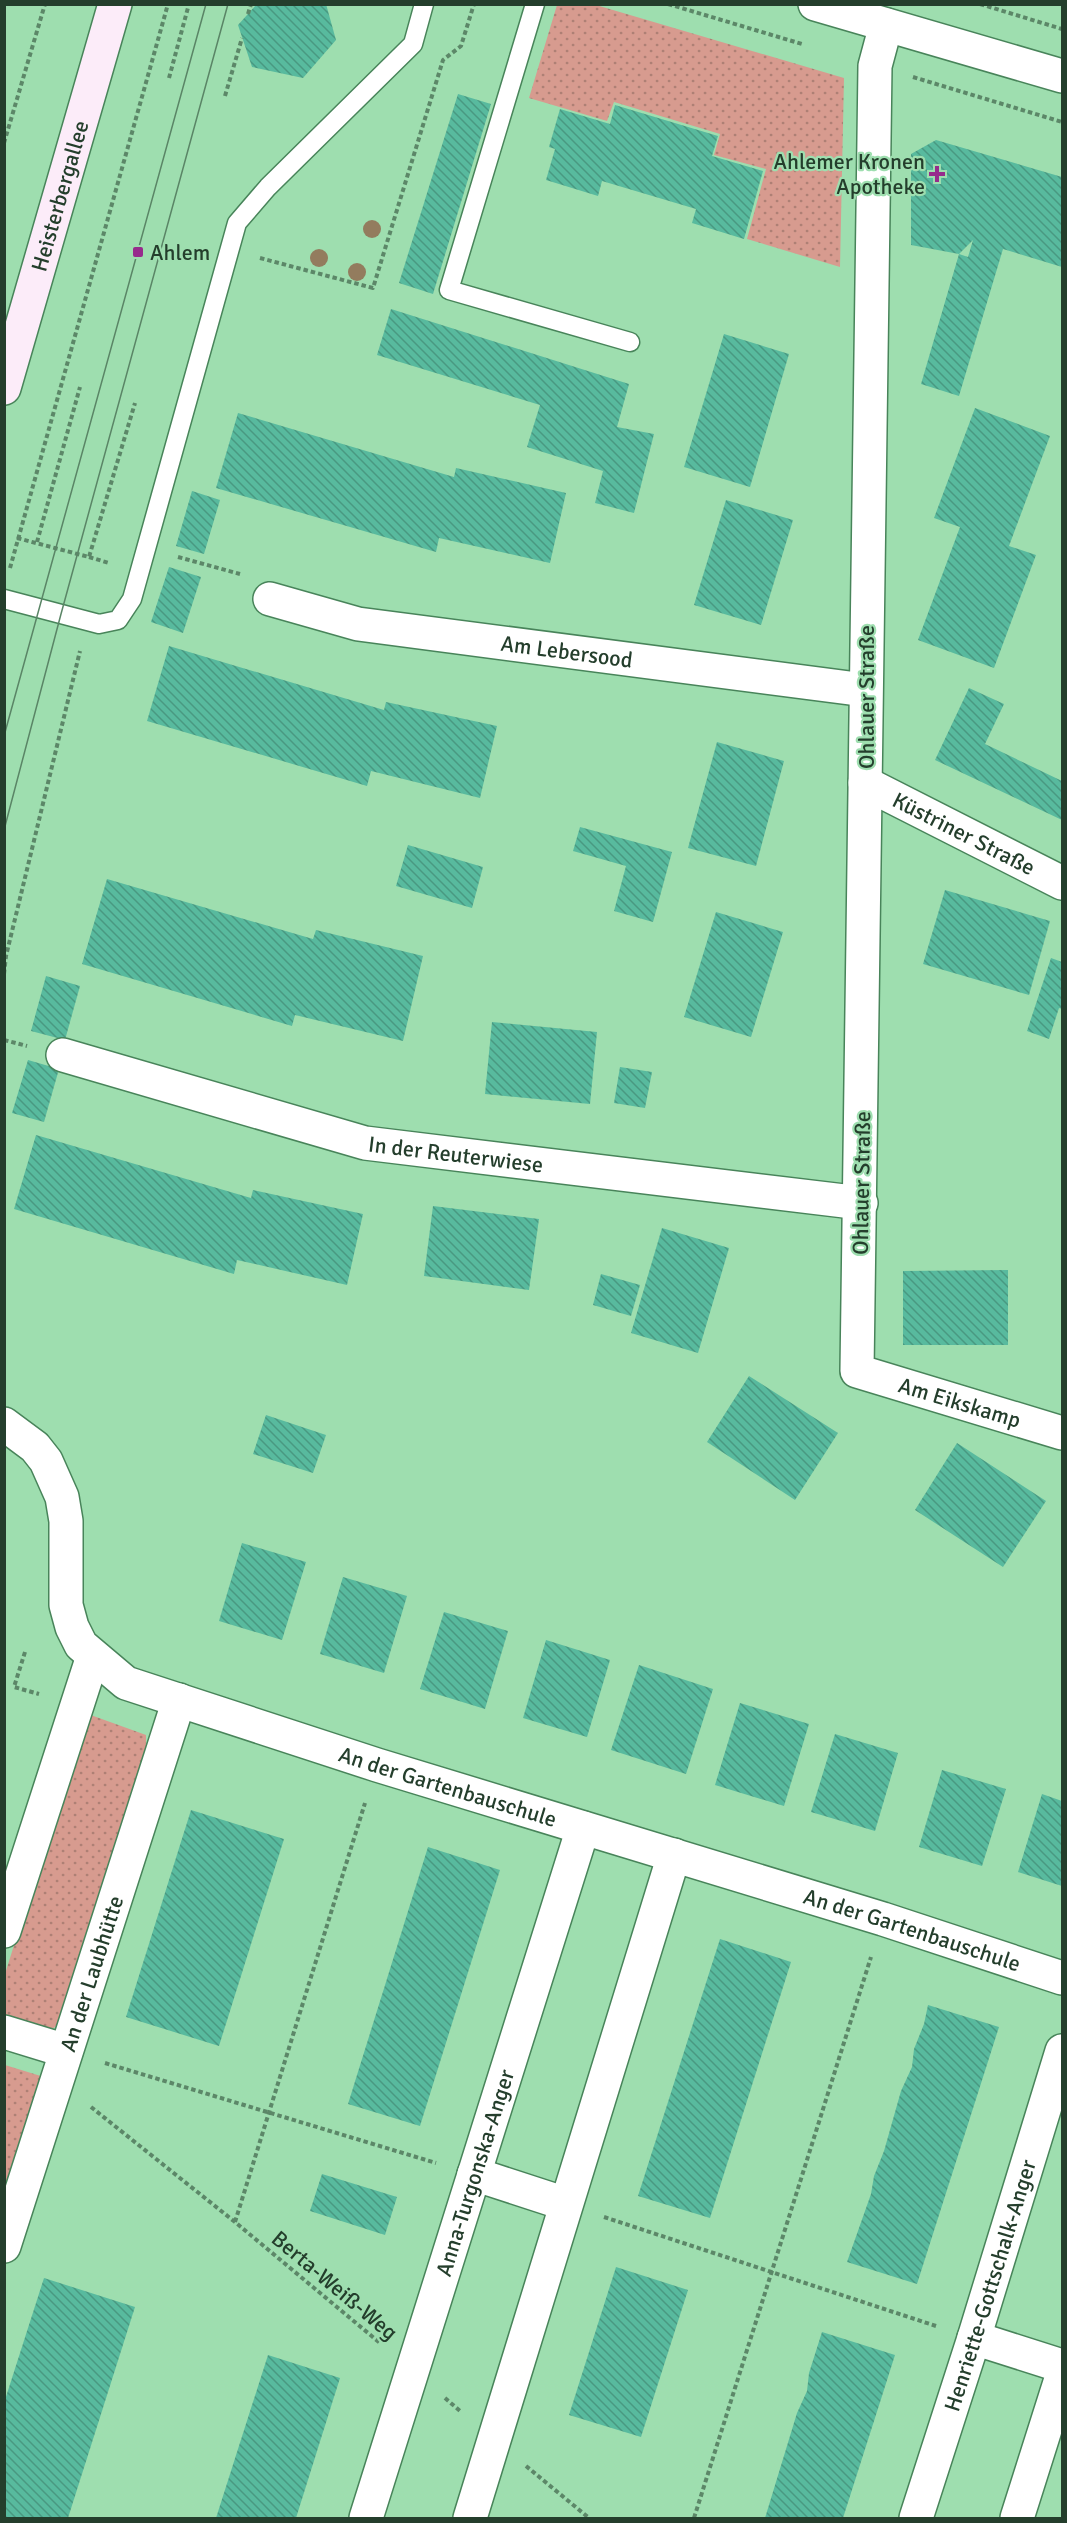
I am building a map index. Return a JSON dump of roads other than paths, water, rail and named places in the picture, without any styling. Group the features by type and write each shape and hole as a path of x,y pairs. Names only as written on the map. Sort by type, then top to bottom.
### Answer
{"main road":[{"name":"Heisterbergallee","path":"4,388 115,4"}],"street":[{"path":"815,4 1062,76"},
{"name":"Ohlauer Straße","path":"857,1371 875,66 886,25"},
{"name":"Am Lebersood","path":"270,598 358,624 865,690"},
{"name":"Küstriner Straße","path":"866,783 1062,883"},
{"name":"In der Reuterwiese","path":"48,1051 365,1143 861,1203"},
{"name":"Am Eikskamp","path":"857,1371 1062,1433"},
{"name":"An der Gartenbauschule","path":"4,1424 35,1447 46,1461 62,1497 66,1521 66,1605 72,1627 81,1645 126,1683 377,1765 883,1919 1062,1978"},
{"path":"4,1931 93,1656"},
{"name":"An der Laubhütte","path":"4,2246 179,1700"},
{"name":"Anna-Turgonska-Anger","path":"366,2518 584,1828"},
{"path":"470,2518 674,1856"},
{"path":"4,2032 62,2065"},
{"name":"Henriette-Gottschalk-Anger","path":"916,2518 1062,2051"},
{"path":"474,2175 566,2204"},
{"path":"974,2338 1062,2366"},
{"path":"1017,2518 1062,2376"}],"lane":[{"path":"4,599 99,624 118,620 132,599 237,223 268,187 413,44 424,4"},
{"path":"535,4 449,290 630,342"}],"tram line":[{"path":"4,736 206,4"},
{"path":"4,830 228,4"}],"place":[{"name":"Ahlemer Kronen Apotheke","path":"937,174"},
{"name":"Ahlem","path":"138,252"}]}
